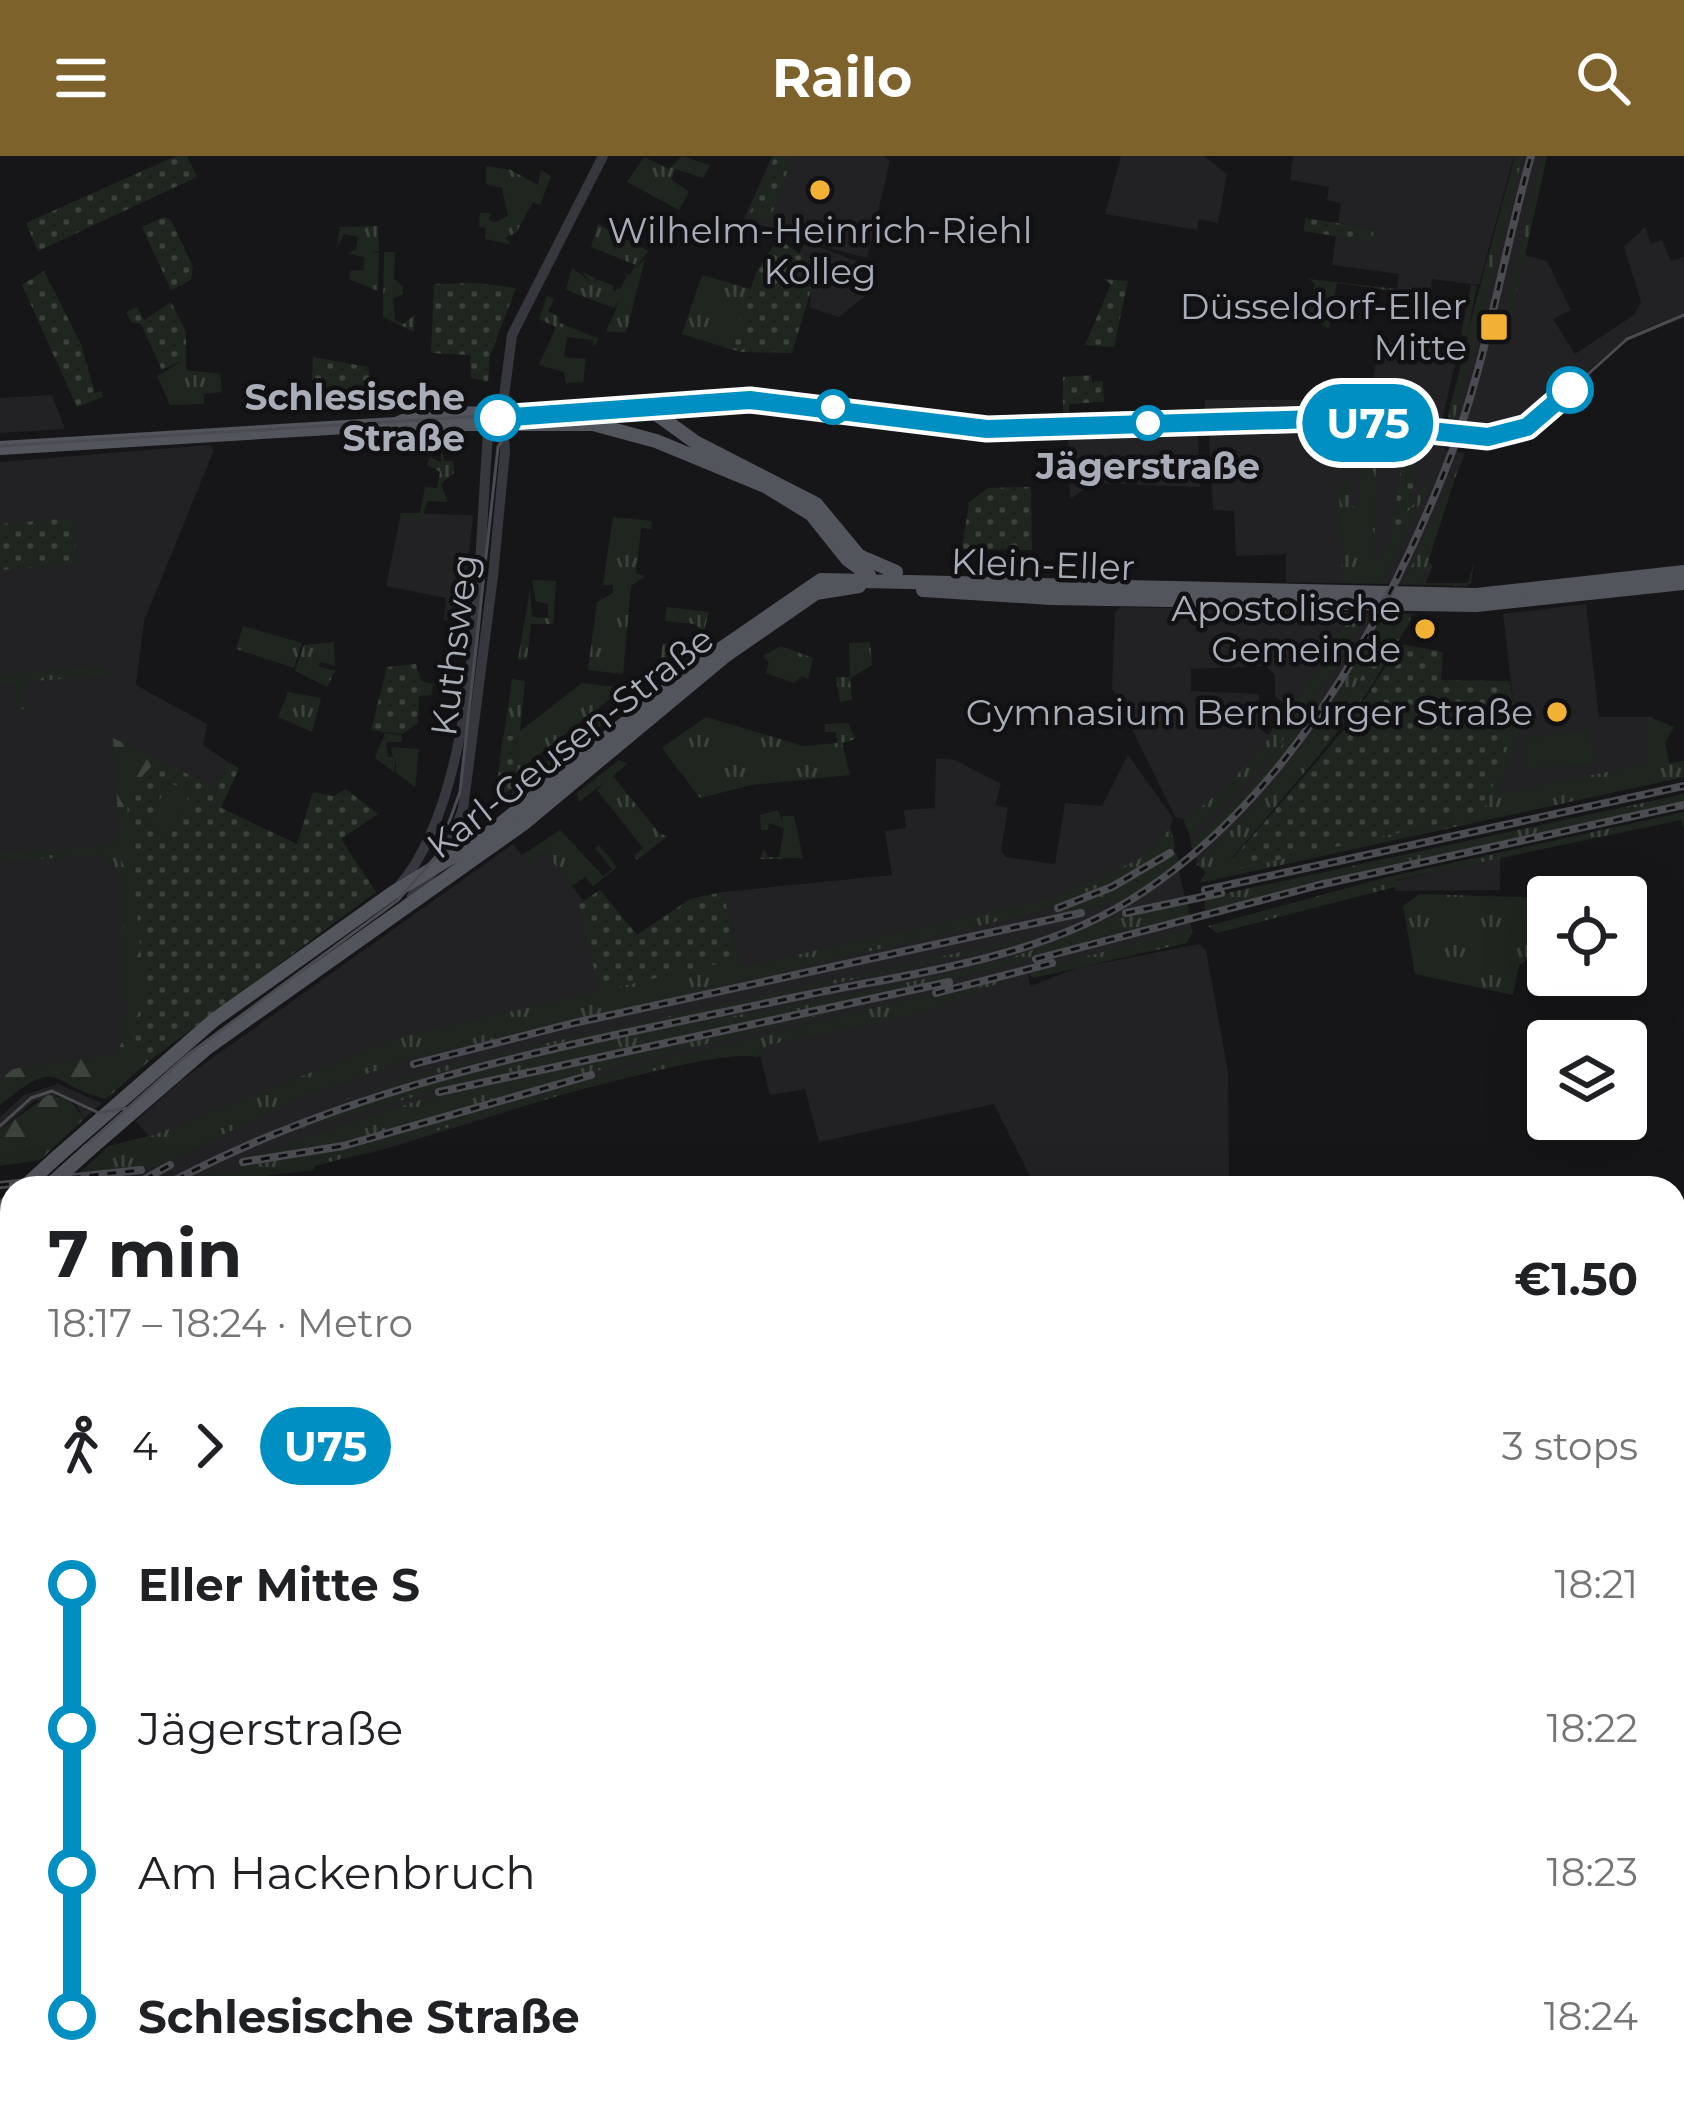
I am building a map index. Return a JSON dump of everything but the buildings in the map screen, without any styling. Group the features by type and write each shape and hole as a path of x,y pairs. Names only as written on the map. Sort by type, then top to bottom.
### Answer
{"main road":[{"path":"499,421 640,404 694,442 796,492 829,526"},
{"path":"0,448 403,424 593,424 671,448 765,486 829,526"},
{"name":"Klein-Eller","path":"829,526 848,559 895,587"},
{"name":"Klein-Eller","path":"829,526 874,566 956,580"},
{"path":"1476,600 1684,572"},
{"name":"Klein-Eller","path":"819,586 873,578 1476,600"},
{"path":"1476,600 1684,583"},
{"name":"Klein-Eller","path":"819,586 1051,598 1476,600"},
{"name":"Karl-Geusen-Straße","path":"60,1176 174,1074 519,819 819,586"},
{"name":"Karl-Geusen-Straße","path":"36,1176 176,1051 319,945 394,892 519,819"},
{"path":"280,996 277,982 319,945"}],"street":[{"path":"499,421 516,322 603,156"},
{"name":"Kuthsweg","path":"413,868 437,827 454,765 480,565 482,508 499,421"},
{"name":"Kuthsweg","path":"438,868 456,834 467,785 500,512 499,421"},
{"name":"Kuthsweg","path":"482,508 492,523 500,512"},
{"name":"Kuthsweg","path":"454,765 465,753 467,785"},
{"name":"Karl-Geusen-Straße","path":"394,892 413,868"},
{"name":"Karl-Geusen-Straße","path":"354,943 438,868"}],"shaded area":[{"name":"Wilhelm-Heinrich-Riehl Kolleg","path":"772,156 884,156 890,161 867,258 806,242 864,264 861,275 876,287 839,317 810,308 812,263 799,254 806,241 744,219"},
{"path":"1121,156 1204,156 1227,174 1218,223 1199,219 1197,230 1105,214"},
{"path":"1293,156 1514,156 1479,285 1432,279 1426,315 1394,310 1399,274 1332,265 1336,236 1371,242 1374,229 1338,223 1341,203 1327,200 1329,187 1290,180"},
{"path":"1516,156 1547,156 1525,255 1547,261 1571,310 1553,319 1575,354 1634,315 1641,302 1624,247 1645,227 1651,244 1662,240 1671,261 1684,257 1684,313 1628,336 1526,426 1477,434 1448,426 1448,414"},
{"path":"1380,341 1458,351 1440,429 1333,416 1205,416 1205,400 1369,400"},
{"path":"52,395 65,429 0,433 0,398"},
{"path":"1327,425 1442,442 1445,450 1465,453 1424,560 1433,565 1425,585 1286,582 1286,554 1236,556 1234,511 1213,510 1209,438 1215,429"},
{"path":"1186,428 1198,435 1200,487 1094,483 1070,499 1068,435"},
{"path":"210,445 214,450 144,621 136,685 207,724 203,745 228,762 216,787 121,744 135,1043 82,1074 39,1071 0,1092 0,462"},
{"path":"401,513 473,515 462,621 444,620 446,598 386,586"},
{"name":"Gymnasium Bernburger Straße","path":"1586,604 1599,717 1653,717 1659,774 1482,814 1516,725 1503,614"},
{"path":"1121,607 1399,617 1320,743 1320,754 1197,863 1185,819 1175,817 1112,688 1115,612","holes":["1266,666 1275,675 1275,696 1288,708 1268,735 1259,728 1259,694 1191,691 1191,669"]},
{"path":"1128,755 1173,818 1170,830 1193,934 1028,973 1030,986 1077,968 1199,944 1206,950 1228,1072 1229,1176 1030,1176 994,1104 819,1142 805,1089 770,1095 758,1047 584,1088 382,1150 266,1176 76,1176 109,1146 149,1136 136,1121 183,1079 513,844 528,863 544,851 583,900 579,905 599,977 739,959 723,892 892,875 885,831 906,828 904,810 935,808 936,758 955,760 1001,784 995,805 1008,808 1001,851 1006,857 1055,864 1065,803 1102,806"},
{"path":"1500,857 1500,890 1395,891 1395,881"},
{"path":"58,1084 102,1103 84,1119 76,1104 59,1095 34,1101 0,1130 0,1117 24,1095"}],"green space":[{"path":"176,156 187,156 197,177 38,251 26,223"},
{"path":"682,156 710,165 703,178 676,169 671,179 689,192 679,210 627,182 644,157 669,169"},
{"path":"775,156 793,156 769,221 749,215"},
{"path":"1515,156 1523,156 1453,424 1447,424 1468,337 1461,335 1471,285 1477,286 1467,335"},
{"path":"1543,156 1547,156 1506,340 1499,338"},
{"path":"486,166 511,170 538,185 541,170 551,176 540,205 533,202 516,233 506,237 510,244 485,239 486,228 479,226 480,213 491,213 489,220 495,222 508,216 502,188 486,184"},
{"path":"164,217 171,220 193,267 191,280 171,290 142,227"},
{"path":"1305,218 1374,229 1372,242 1304,231"},
{"path":"598,224 648,251 634,270 645,259 626,333 606,331 620,300 614,308 566,290 572,268 591,282 582,272 595,278 594,283 597,279 614,286 613,291 621,288 627,276 623,272 630,275 636,265 591,247"},
{"path":"378,226 379,251 371,252 379,253 378,291 349,279 350,271 364,270 364,257 347,253 356,250 358,237 344,234 337,248 340,227"},
{"path":"778,239 812,262 811,288 818,271 828,267 819,292 811,290 792,353 730,348 757,271"},
{"path":"384,252 395,252 394,278 403,287 403,294 393,299 395,320 403,324 415,315 414,332 383,317"},
{"path":"44,271 81,344 95,393 101,391 103,397 77,407 22,285"},
{"path":"757,271 792,353 740,352 682,334 702,275 751,289"},
{"path":"1103,279 1128,281 1114,347 1085,345 1111,284"},
{"path":"1309,279 1397,289 1394,310 1426,314 1433,279 1428,316 1392,311 1394,291 1337,283 1329,329 1294,307 1293,300 1312,302 1315,284"},
{"path":"434,284 516,288 490,356 488,382 471,378 470,355 431,353"},
{"path":"547,296 554,299 548,311 559,317 558,322 599,339 593,347 593,340 567,337 564,357 586,359 583,382 566,383 564,372 539,365 556,327 539,319"},
{"path":"171,302 186,332 186,359 162,370 141,324 131,322 126,312 137,307 144,320"},
{"path":"313,357 368,367 373,399 311,403"},
{"path":"186,359 186,370 220,374 222,392 204,394 204,404 170,405 157,376"},
{"path":"1091,375 1092,382 1103,381 1104,402 1069,404 1069,418 1063,418 1063,377"},
{"path":"441,451 445,461 453,461 454,473 441,484 448,502 427,501 422,519 400,518 401,513 420,513 425,487 437,488 440,472 427,465 430,457 441,462"},
{"path":"1443,454 1382,583 1342,583 1339,484 1350,480 1350,506 1357,507 1363,462 1376,465 1374,557 1381,558"},
{"path":"1403,456 1411,460 1414,501 1390,544"},
{"path":"1459,466 1421,583 1468,583 1474,562 1471,583 1403,584"},
{"path":"1031,487 1032,550 962,549 969,502 988,488"},
{"path":"613,517 652,521 651,529 641,528 636,574 645,576 631,586 623,674 588,670 597,602 613,593 613,585 603,585"},
{"path":"74,518 77,564 0,570 0,524"},
{"path":"532,580 556,581 553,624 531,624 527,659 518,660 530,589 532,617 548,618 548,604 536,601"},
{"path":"667,607 709,612 705,627 710,644 659,680 651,674 660,663 663,643 700,647 696,641 703,642 704,632 694,624 665,621"},
{"path":"1354,611 1366,613 1310,704 1266,760 1190,835 1183,819 1256,754"},
{"path":"1386,613 1412,614 1409,623 1398,617 1320,743 1320,754 1229,862 1233,869 1481,814 1515,715 1535,712 1538,724 1519,733 1498,794 1647,764 1646,716 1674,727 1665,742 1669,763 1684,761 1684,777 1199,883 1206,872 1196,864 1277,778"},
{"path":"1399,617 1409,623 1367,693 1320,754 1320,743"},
{"path":"243,626 302,643 294,668 236,649"},
{"path":"334,642 335,666 320,662 318,666 335,671 327,687 295,671 304,645"},
{"path":"870,642 872,665 850,678 852,700 840,702 836,677 850,677 849,643"},
{"path":"1400,644 1443,652 1441,680 1510,681 1516,725 1482,814 1233,870 1229,863 1349,724"},
{"path":"781,646 813,658 808,679 802,676 794,683 766,673 769,663 763,656"},
{"path":"416,664 421,681 434,684 431,695 419,696 418,723 402,734 371,730 387,667"},
{"path":"105,666 108,675 23,682 24,709 18,710 16,684 0,684 0,675"},
{"path":"512,679 525,681 520,731 582,683 624,688 516,773 521,781 630,697 631,702 512,796 518,738 504,735"},
{"path":"1324,689 1290,753 1249,800 1193,852 1191,843 1251,787"},
{"path":"288,692 321,698 312,732 278,717"},
{"path":"706,717 803,746 837,743 836,732 825,732 825,724 848,723 855,739 842,743 850,775 751,785 700,798 662,748"},
{"path":"1591,730 1594,764 1526,769 1524,738"},
{"path":"385,733 402,735 401,742 386,742 388,757 393,757 391,747 419,749 415,787 396,773 396,758 394,772 375,758"},
{"path":"503,735 518,737 513,788 503,795 496,794"},
{"path":"113,738 216,787 145,827 144,1053 149,1061 106,1099 46,1077 0,1105 0,1080 13,1069 116,1054 122,1042 122,1019 126,1018 120,930 125,924"},
{"path":"157,760 216,787 228,762 239,768 221,808 297,844 313,792 333,796 346,789 378,814 341,839 376,892 149,1061 135,1043 143,976 126,794"},
{"path":"619,760 627,764 613,776 660,834 668,836 637,860 634,856 643,848 597,790 606,781 579,802 577,793"},
{"path":"168,782 191,792 170,838 147,828"},
{"path":"1684,794 1684,803 1205,910 1204,898"},
{"path":"778,810 783,824 782,816 794,816 803,858 760,859 764,849 768,857 779,857 784,828 769,823 768,830 761,830 760,815"},
{"path":"1684,812 1684,829 1681,820 1396,880 1395,887 1217,933 1208,926 1384,878"},
{"path":"1171,828 1175,847 1124,877 1041,911 403,1061 299,1098 158,1166 78,1174 109,1146 154,1135 400,1037 739,959 742,967 1055,898 1141,858"},
{"path":"560,830 603,876 612,869 595,848 599,845 617,867 593,886 585,877 572,886 544,851 528,863 522,855"},
{"path":"120,831 122,877 116,877 114,861 104,863 102,855 0,861 0,853 110,846"},
{"path":"1176,852 1179,863 1133,896 1039,920 1113,888"},
{"path":"600,890 637,935 690,899 723,892 739,959 599,991 579,904"},
{"path":"1419,894 1527,897 1527,960 1519,965 1513,995 1415,974 1403,906"},
{"path":"1188,903 1189,916 940,982 437,1090 297,1130 465,1073 991,963 1139,910"},
{"path":"1193,930 1187,943 1033,978 1027,973 913,1015 767,1045 758,1058 730,1057 618,1080 314,1170 212,1176 243,1171 243,1164 320,1154 641,1065"},
{"path":"1016,940 1035,940 487,1059 337,1102 447,1065"},
{"path":"860,1006 600,1070 332,1146 251,1157 420,1100"},
{"path":"48,1095 69,1099 84,1119 40,1160 0,1166 0,1130"}],"tram line":[{"path":"0,446 737,400 808,403 987,429 1325,419 1494,437 1536,421 1627,339 1684,315"},
{"path":"51,1176 186,1056 398,900 437,855 460,792 498,447 509,428 528,420"},
{"path":"0,1126 31,1098 52,1091 99,1113 125,1108"}],"railway":[{"path":"184,1176 236,1150 393,1092 554,1049 978,960 1064,933 1143,892 1194,853 1284,760 1323,707 1390,593 1458,436 1531,156"},
{"path":"1205,890 1684,786"},
{"path":"1036,959 1319,885 1684,805"},
{"path":"1058,908 1112,887 1170,853"},
{"path":"1126,913 1221,893"},
{"path":"414,1064 574,1023 1081,913"},
{"path":"936,993 1052,963"},
{"path":"439,1092 949,982"},
{"path":"243,1162 343,1146 591,1075"},
{"path":"150,1176 170,1165"},
{"path":"85,1176 141,1170"}],"metro line":[{"name":"U75","path":"498,418 750,400 821,405 987,429 1316,419 1488,437 1527,427 1570,390"}],"place":[{"name":"Wilhelm-Heinrich-Riehl Kolleg","path":"820,190"},
{"name":"Düsseldorf-Eller Mitte","path":"1494,327"},
{"name":"Schlesische Straße","path":"498,418"},
{"name":"Jägerstraße","path":"1148,423"},
{"name":"Apostolische Gemeinde","path":"1425,629"},
{"name":"Gymnasium Bernburger Straße","path":"1557,712"}]}
